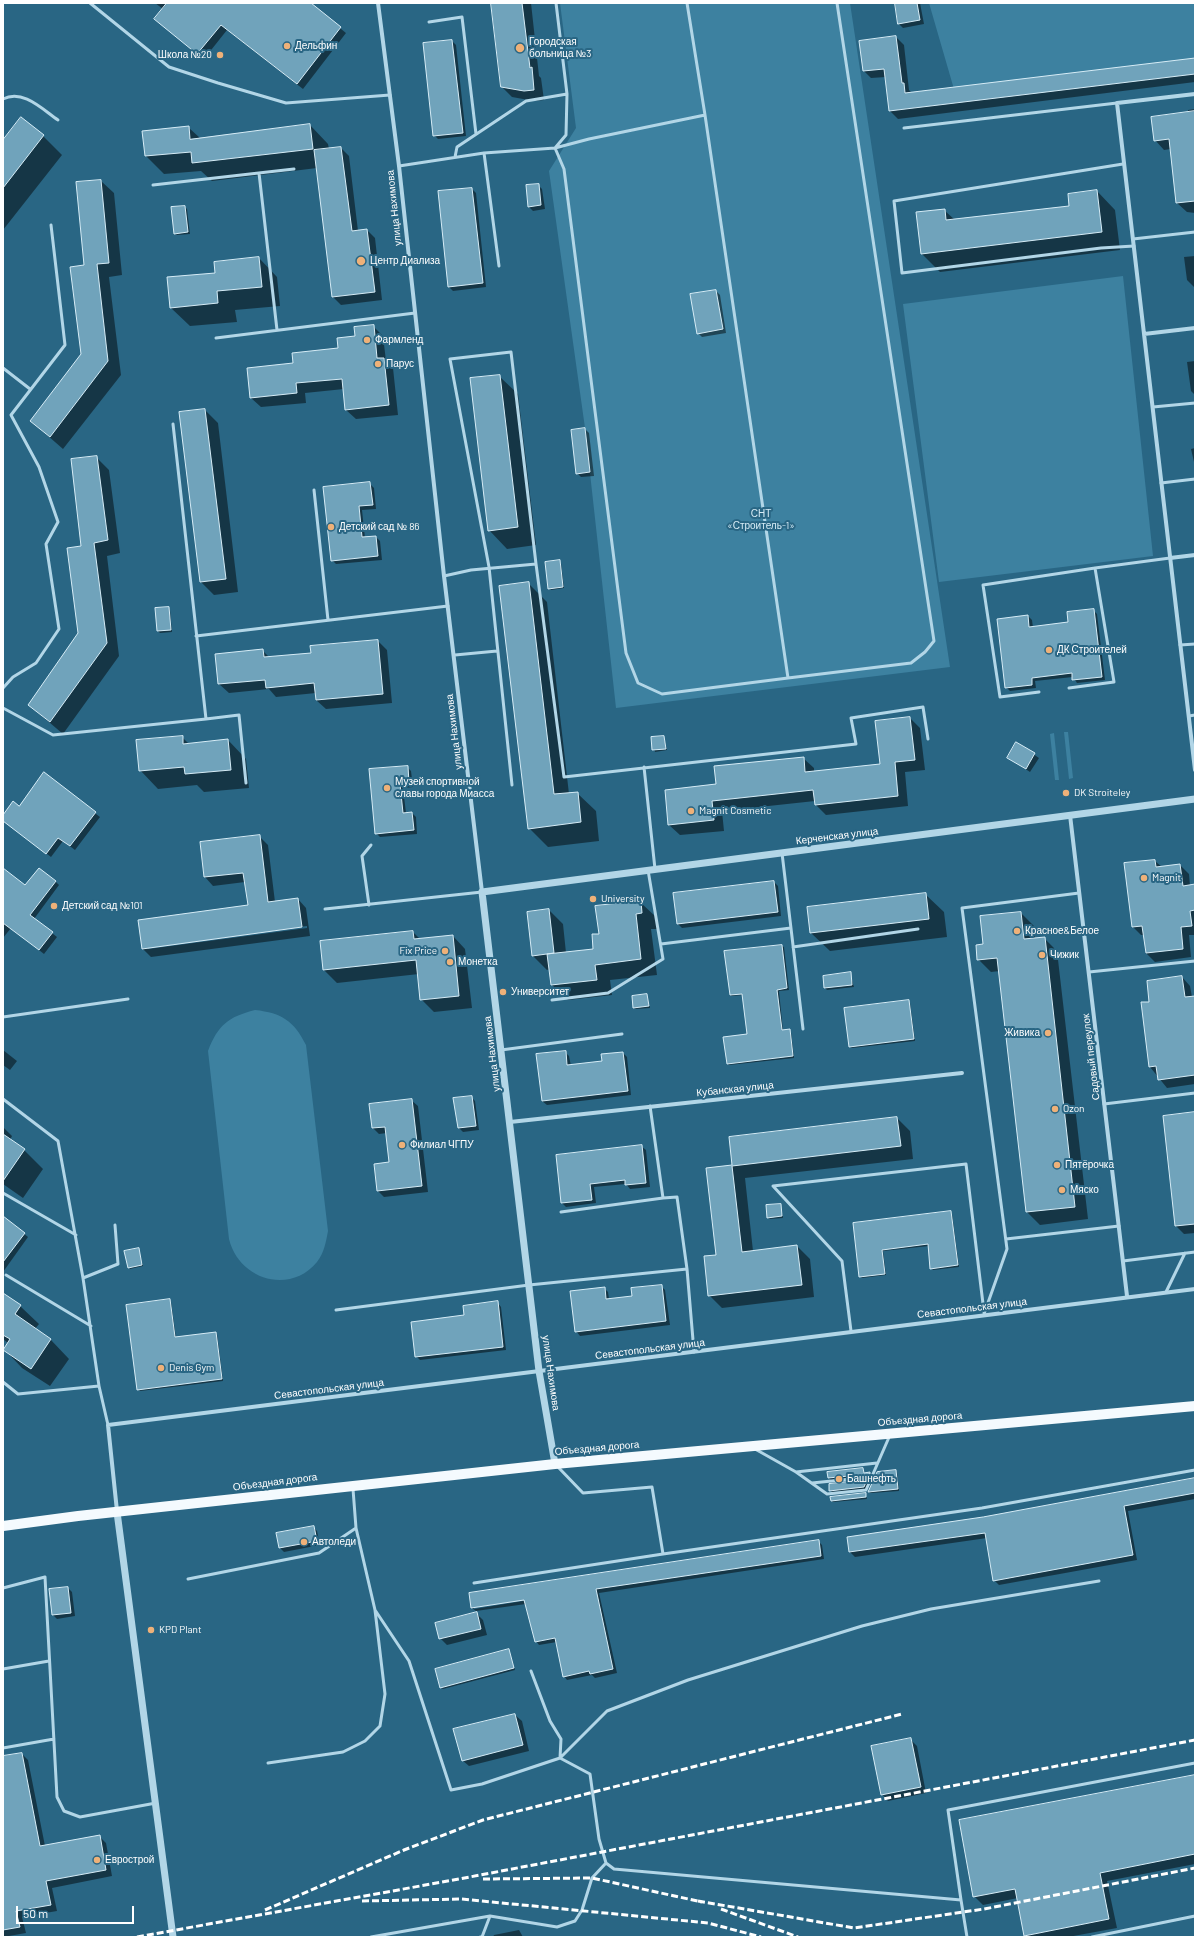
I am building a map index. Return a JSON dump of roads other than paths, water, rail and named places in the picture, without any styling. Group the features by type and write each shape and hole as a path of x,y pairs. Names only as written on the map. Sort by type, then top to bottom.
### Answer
{"main road":[{"name":"Объездная дорога","path":"3,1526 353,1485 555,1464 1195,1406"}],"street":[{"name":"улица Нахимова","path":"378,3 399,166 444,576 455,655 539,1371 555,1464"},
{"path":"1195,94 1117,103 1195,770"},
{"path":"1144,334 1195,328"},
{"path":"1170,558 1195,555"},
{"name":"Керченская улица","path":"482,892 1195,799"},
{"name":"Садовый переулок","path":"1070,815 1127,1296"},
{"name":"Кубанская улица","path":"510,1122 962,1073"},
{"name":"Севастопольская улица","path":"108,1425 1127,1296 1195,1289"},
{"path":"108,1425 117,1512 173,1937"}],"lane":[{"path":"90,3 168,67 218,83 286,102 390,96"},
{"path":"555,148 566,135 567,94 556,3"},
{"path":"687,3 705,115 788,678"},
{"path":"555,148 564,169 626,653 638,683 662,694 911,663 925,652 934,641 837,3"},
{"path":"429,22 462,18 476,134"},
{"path":"455,158 457,147 526,101 567,94"},
{"path":"3,99 8,96 26,97 58,120"},
{"path":"904,128 1117,103"},
{"path":"399,166 484,153 555,148 589,138 705,115"},
{"path":"484,153 499,266"},
{"path":"1123,164 894,201 902,273 1101,248 1134,246"},
{"path":"153,185 294,169"},
{"path":"259,173 277,330"},
{"path":"3,688 13,677 36,663 59,629 46,544 58,522 39,466 11,415 65,345 51,225"},
{"path":"1133,239 1195,232"},
{"path":"216,338 415,314"},
{"path":"512,785 489,568 450,359 511,352 536,564 564,777 856,744 851,718 923,707 928,739"},
{"path":"3,368 30,389"},
{"path":"1153,407 1195,403"},
{"path":"173,424 206,719"},
{"path":"1161,483 1195,479"},
{"path":"314,490 328,620"},
{"path":"1039,692 1000,697 983,585 1170,558"},
{"path":"444,576 489,568 536,564"},
{"path":"1069,688 1114,682 1095,568"},
{"path":"196,636 449,606"},
{"path":"1180,645 1195,644"},
{"path":"455,655 497,651"},
{"path":"3,708 53,736 239,715 246,783"},
{"path":"1189,716 1195,715"},
{"path":"552,1000 608,993 663,959 652,870 644,767"},
{"path":"369,905 362,856 371,845"},
{"path":"782,853 802,1029"},
{"path":"325,909 482,892"},
{"path":"984,1314 1007,1249 962,908 1079,893"},
{"path":"661,944 791,928"},
{"path":"793,947 918,929"},
{"path":"1089,972 1195,961"},
{"path":"3,1017 128,999"},
{"path":"501,1050 622,1034"},
{"path":"1104,1104 1195,1093"},
{"path":"3,1099 58,1141 76,1235 99,1386 108,1425"},
{"path":"650,1106 663,1198"},
{"path":"851,1331 842,1261 772,1186 966,1164 984,1314"},
{"path":"3,1193 76,1235"},
{"path":"561,1212 677,1197 687,1269 694,1352"},
{"path":"83,1278 118,1264 115,1224"},
{"path":"1006,1239 1119,1226"},
{"path":"1123,1261 1195,1252"},
{"path":"1166,1292 1185,1253"},
{"path":"336,1310 529,1285 687,1269"},
{"path":"6,1275 91,1326"},
{"path":"3,1382 18,1394 99,1386"},
{"path":"750,1446 796,1472 827,1494 866,1490 891,1433"},
{"path":"796,1472 877,1463"},
{"path":"555,1464 583,1493 652,1487 663,1554"},
{"path":"474,1583 982,1508 1195,1470"},
{"path":"812,1484 871,1477"},
{"path":"268,1762 343,1752 366,1741 380,1726 385,1694 375,1610 356,1528 353,1485"},
{"path":"188,1579 320,1553 356,1528"},
{"path":"3,1588 45,1577 57,1796 64,1811 80,1817 156,1803"},
{"path":"375,1610 409,1661 451,1790 482,1784 560,1758 607,1711 688,1680 862,1626 924,1611 1099,1581"},
{"path":"3,1669 50,1661"},
{"path":"531,1671 550,1721 561,1739 560,1758"},
{"path":"3,1748 54,1739"},
{"path":"560,1758 590,1774 599,1839 606,1863 614,1869 960,1900"},
{"path":"967,1937 960,1900 948,1810 1195,1763"},
{"path":"371,1937 490,1916 556,1927 575,1921 582,1910 592,1878 606,1863"},
{"path":"480,1937 482,1936 490,1916"},
{"path":"1092,1937 1195,1916"}],"railway":[{"path":"265,1910 404,1850 483,1820 902,1714"},
{"path":"137,1937 459,1879 1195,1740"},
{"path":"698,1901 854,1928 984,1909 1195,1868"},
{"path":"483,1879 592,1878 702,1902"},
{"path":"362,1901 461,1899 708,1923 761,1937"},
{"path":"721,1909 798,1937"}],"place":[{"name":"Дельфин","path":"287,46"},
{"name":"Городская больница №3","path":"520,48"},
{"name":"Школа №20","path":"220,55"},
{"name":"Центр Диализа","path":"361,261"},
{"name":"Фармленд","path":"367,340"},
{"name":"Парус","path":"378,364"},
{"name":"Детский сад № 86","path":"331,527"},
{"name":"ДК Строителей","path":"1049,650"},
{"name":"Музей спортивной славы города Миасса","path":"387,788"},
{"name":"DK Stroiteley","path":"1066,793"},
{"name":"Magnit Cosmetic","path":"691,811"},
{"name":"Magnit","path":"1144,878"},
{"name":"University","path":"593,899"},
{"name":"Детский сад №101","path":"54,906"},
{"name":"Красное&Белое","path":"1017,931"},
{"name":"Fix Price","path":"445,951"},
{"name":"Чижик","path":"1042,955"},
{"name":"Монетка","path":"450,962"},
{"name":"Университет","path":"503,992"},
{"name":"Живика","path":"1048,1033"},
{"name":"Ozon","path":"1055,1109"},
{"name":"Филиал ЧГПУ","path":"402,1145"},
{"name":"Пятёрочка","path":"1057,1165"},
{"name":"Мяско","path":"1062,1190"},
{"name":"Denis Gym","path":"161,1368"},
{"name":"Башнефть","path":"839,1479"},
{"name":"Автоледи","path":"304,1542"},
{"name":"KPD Plant","path":"151,1630"},
{"name":"Еврострой","path":"97,1860"}],"park label":[{"name":"СНТ «Строитель-1»","path":"761,520"}]}
